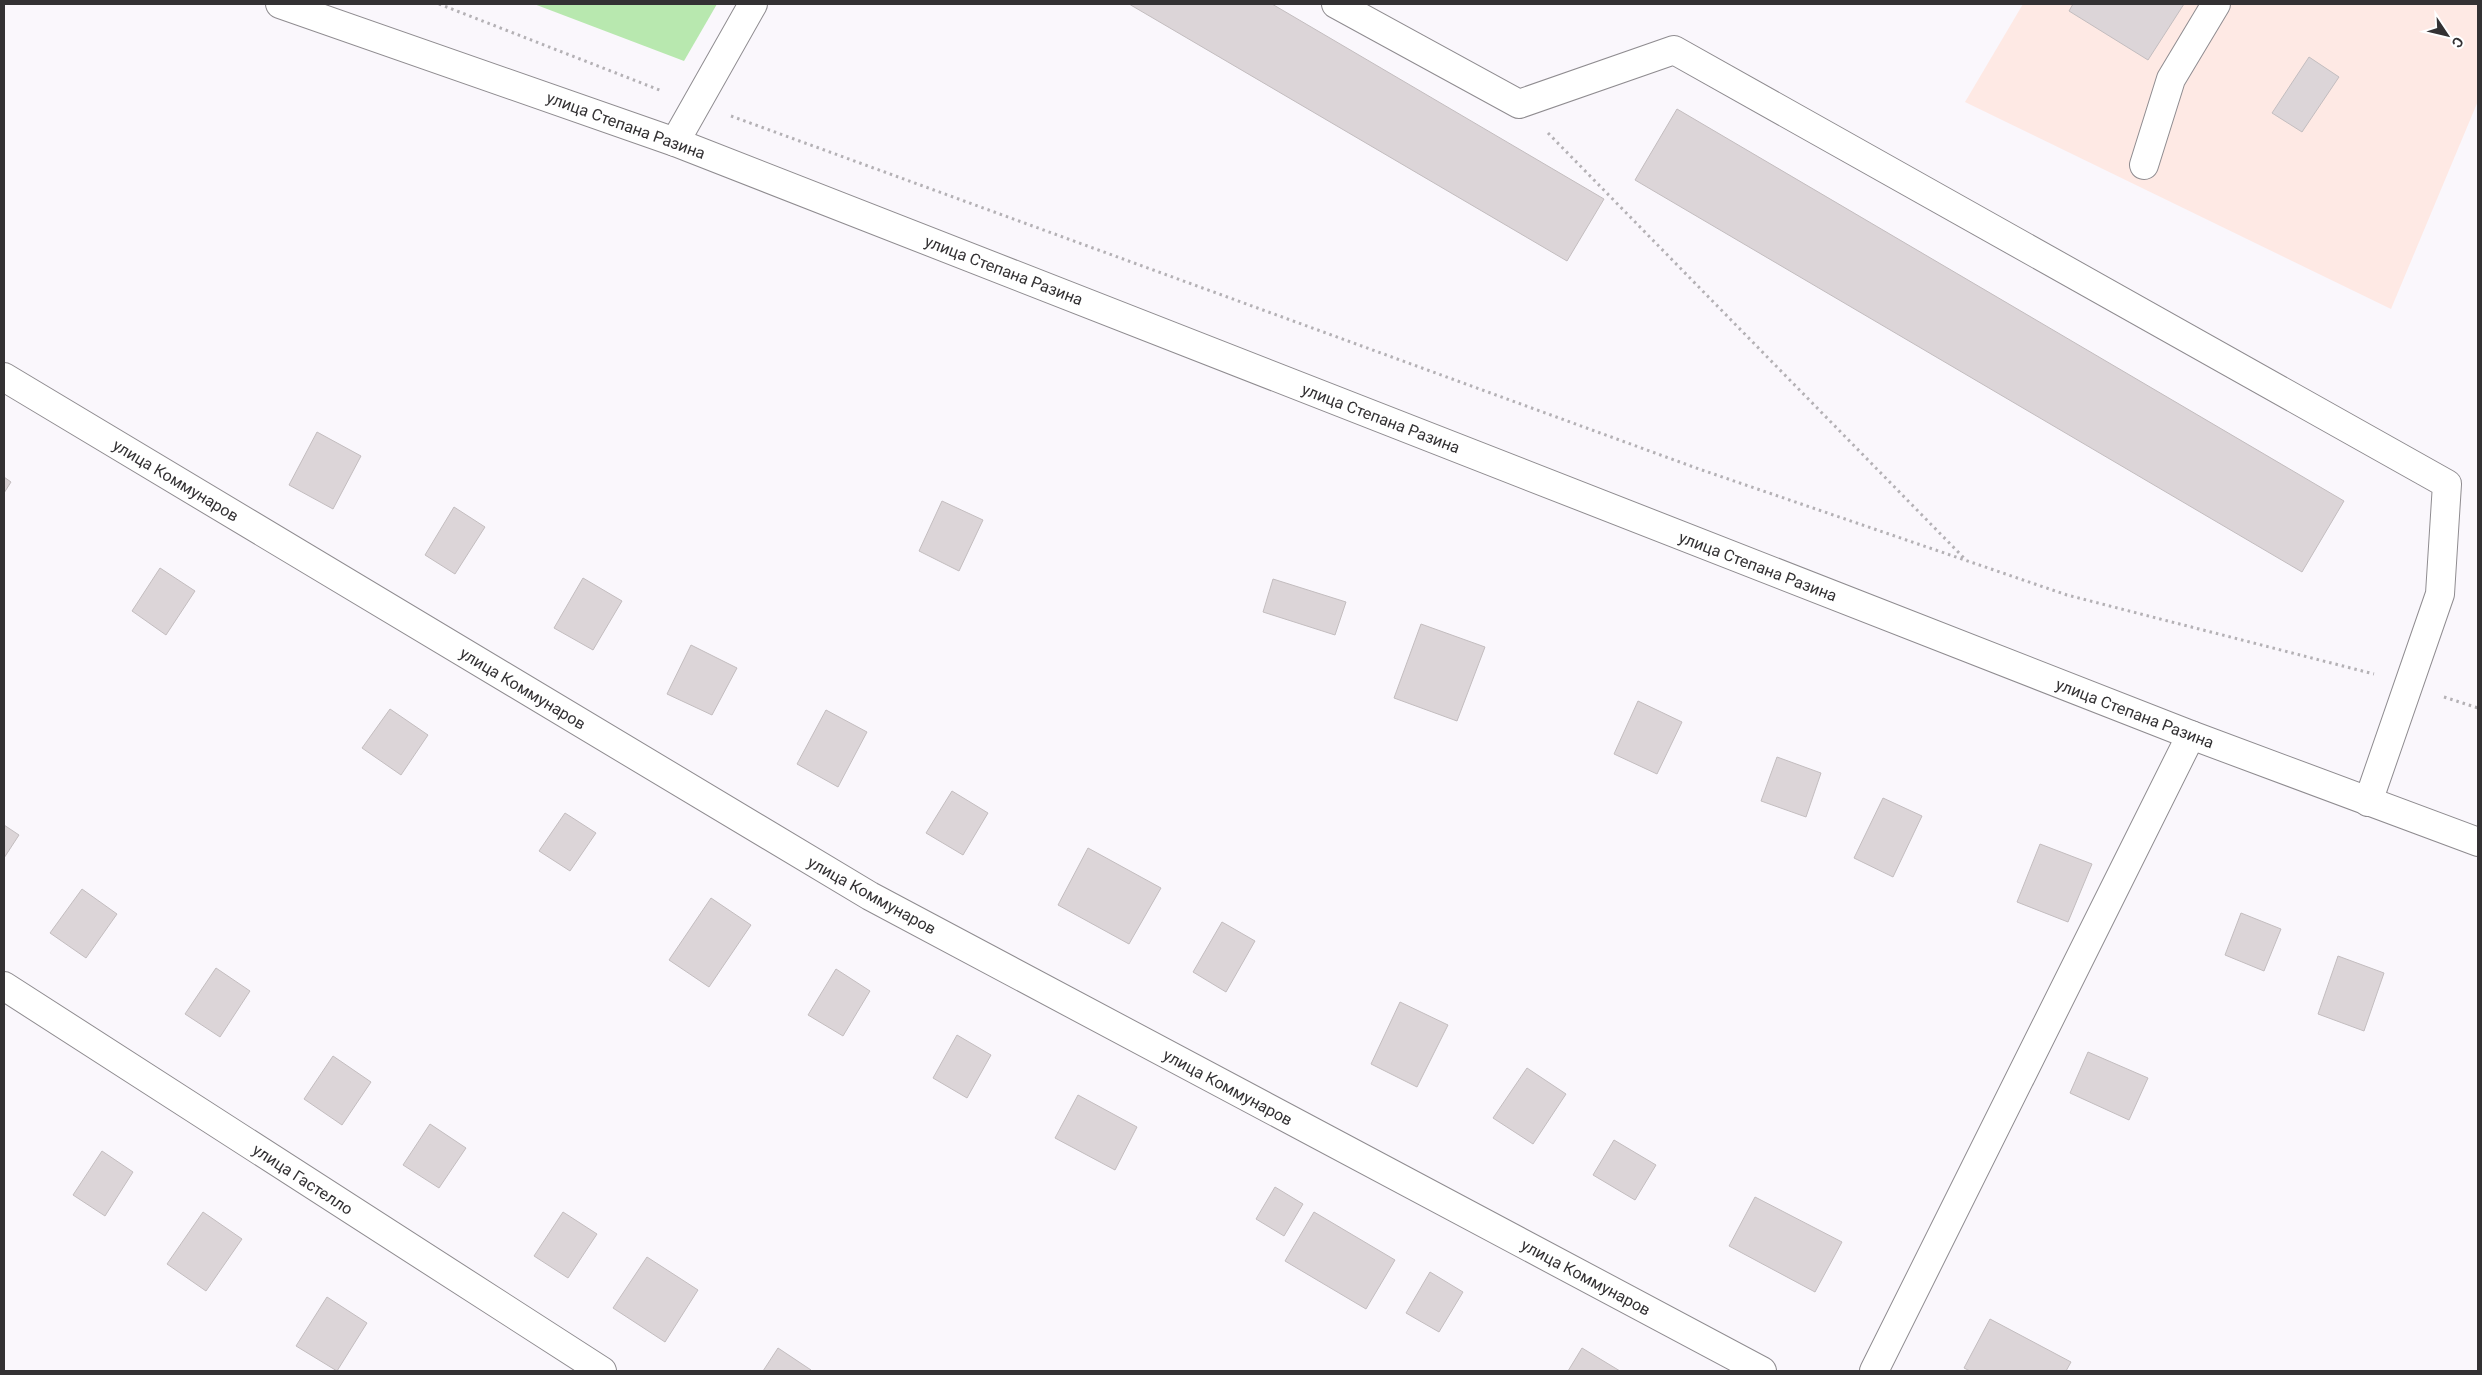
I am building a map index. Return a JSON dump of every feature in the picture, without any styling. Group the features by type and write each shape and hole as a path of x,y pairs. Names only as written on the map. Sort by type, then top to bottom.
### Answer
{"street":[{"name":"улица Степана Разина","path":"280,4 675,142 2191,735 2478,842"},
{"path":"675,142 753,4"},
{"path":"1336,4 1519,104 1674,50 2447,484 2440,594 2368,802"},
{"path":"2144,165 2171,79 2216,4"},
{"name":"улица Коммунаров","path":"4,377 870,896 1762,1371"},
{"path":"1874,1371 2191,735"},
{"name":"улица Гастелло","path":"4,986 602,1371"}],"path":[{"path":"438,4 696,104 1699,469 2067,595 2377,675 2478,708"},
{"path":"1519,104 1965,560"}],"shaded area":[{"path":"2023,4 2478,4 2478,101 2391,309 1965,102"}],"green space":[{"path":"534,4 717,4 684,61"}],"building":[{"path":"1129,4 1272,4 1604,199 1567,261"},
{"path":"2073,4 2184,4 2148,60 2069,11"},
{"path":"2309,57 2339,77 2302,132 2272,113"},
{"path":"1677,109 2344,501 2302,572 1635,180"},
{"path":"317,432 361,456 333,509 289,485"},
{"path":"4,477 11,482 4,493"},
{"path":"942,501 983,520 959,571 919,551"},
{"path":"454,507 485,527 455,574 425,555"},
{"path":"160,568 195,591 166,635 132,611"},
{"path":"583,578 622,601 593,650 554,628"},
{"path":"1273,579 1346,602 1335,635 1263,612"},
{"path":"1421,624 1485,647 1457,721 1394,698"},
{"path":"691,645 737,668 712,715 667,694"},
{"path":"1638,701 1682,722 1657,774 1614,754"},
{"path":"390,709 428,735 401,775 362,748"},
{"path":"826,710 867,732 838,787 797,764"},
{"path":"1777,757 1821,773 1806,817 1761,801"},
{"path":"952,791 988,813 963,855 926,833"},
{"path":"1883,798 1922,816 1893,877 1854,858"},
{"path":"565,813 596,833 570,871 539,851"},
{"path":"4,825 19,835 4,858"},
{"path":"2040,844 2092,864 2068,922 2017,902"},
{"path":"1088,848 1161,888 1129,944 1058,905"},
{"path":"82,889 117,914 86,958 50,933"},
{"path":"711,898 751,925 709,987 669,960"},
{"path":"2241,913 2281,929 2264,971 2225,955"},
{"path":"1222,922 1255,941 1226,992 1193,972"},
{"path":"2338,956 2384,973 2364,1031 2318,1014"},
{"path":"216,968 250,991 220,1037 185,1014"},
{"path":"836,969 870,991 843,1036 808,1015"},
{"path":"1400,1002 1448,1025 1417,1087 1371,1064"},
{"path":"957,1035 991,1055 967,1098 933,1078"},
{"path":"2088,1052 2148,1078 2129,1120 2070,1093"},
{"path":"333,1056 371,1082 342,1125 304,1099"},
{"path":"1527,1068 1566,1094 1533,1144 1493,1118"},
{"path":"1078,1095 1137,1127 1115,1170 1055,1138"},
{"path":"430,1124 466,1148 439,1188 403,1165"},
{"path":"1614,1140 1656,1165 1635,1200 1593,1175"},
{"path":"102,1151 133,1172 105,1216 73,1195"},
{"path":"1275,1187 1303,1204 1284,1236 1256,1219"},
{"path":"1755,1197 1842,1242 1815,1292 1729,1246"},
{"path":"203,1212 242,1239 206,1291 167,1264"},
{"path":"563,1212 597,1234 568,1278 534,1256"},
{"path":"1314,1212 1395,1260 1366,1309 1285,1261"},
{"path":"647,1257 698,1290 665,1342 613,1308"},
{"path":"1430,1272 1463,1292 1439,1332 1406,1313"},
{"path":"327,1297 367,1323 337,1371 296,1346"},
{"path":"1990,1319 2071,1362 2066,1371 1970,1371 1964,1368"},
{"path":"778,1348 811,1370 763,1371"},
{"path":"1582,1348 1620,1371 1568,1371"}]}
